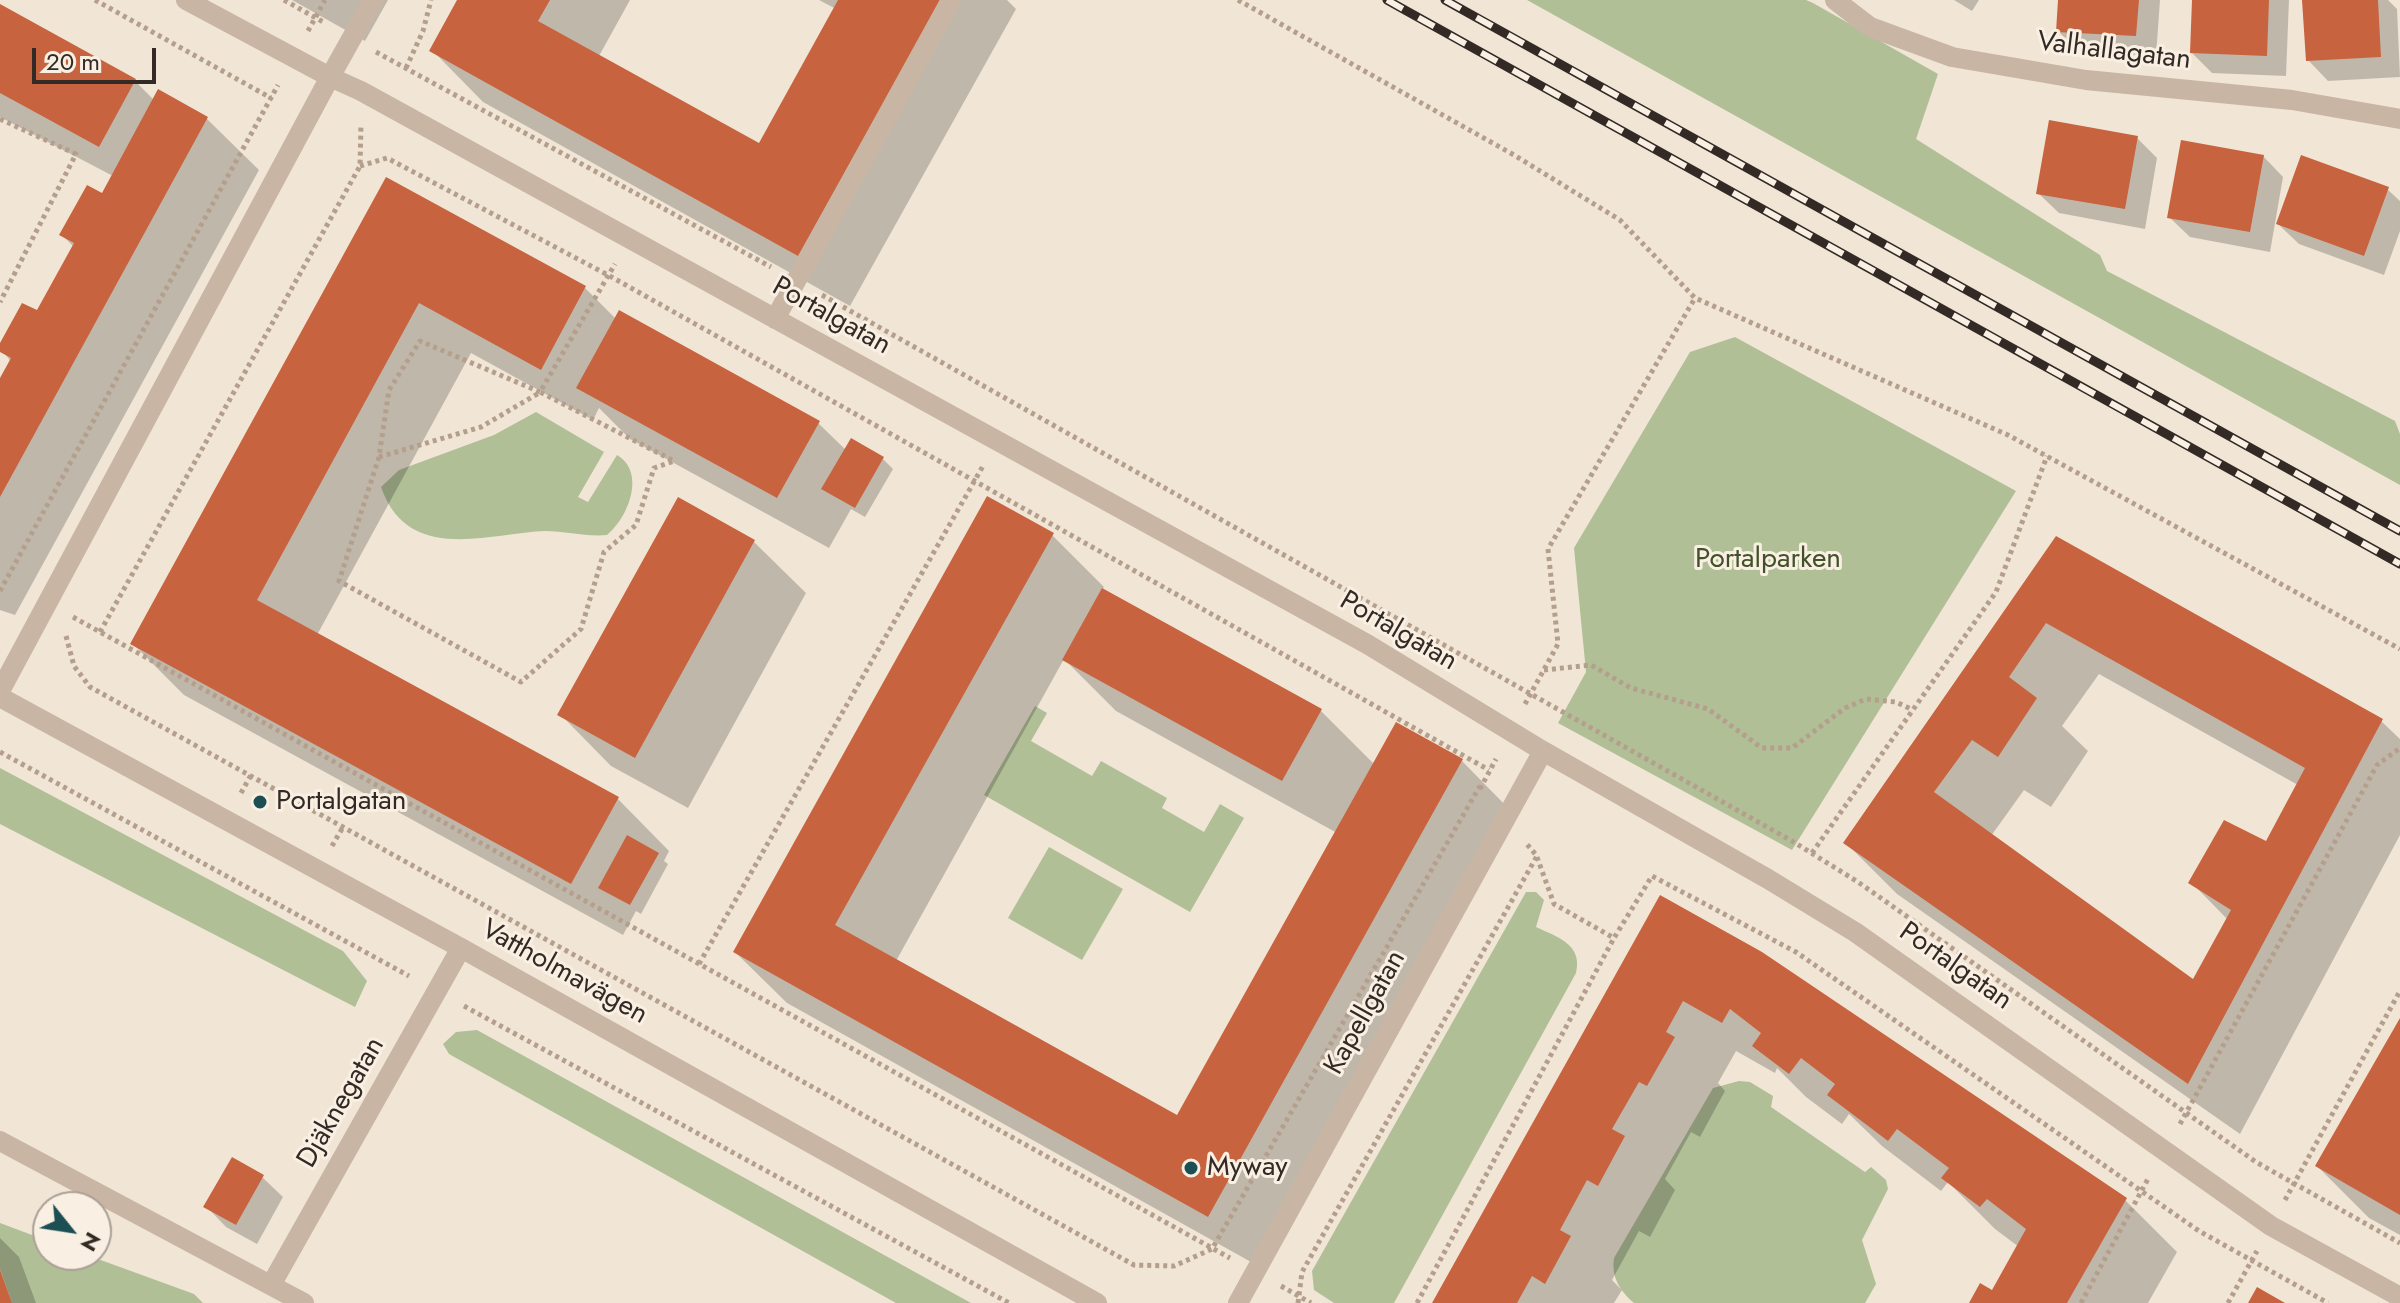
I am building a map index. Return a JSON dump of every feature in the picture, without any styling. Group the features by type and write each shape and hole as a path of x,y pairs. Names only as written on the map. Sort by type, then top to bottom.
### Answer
{"street":[{"name":"Portalgatan","path":"186,0 361,91 1367,644 1543,751 1855,932 2165,1148 2271,1226 2400,1297"},
{"path":"0,691 373,0"},
{"path":"775,319 951,0"},
{"name":"Valhallagatan","path":"1835,0 1870,27 1952,57 2086,80 2292,100 2400,119"},
{"name":"Vattholmavägen","path":"0,697 461,948 1097,1303"},
{"name":"Kapellgatan","path":"1238,1303 1543,751"},
{"name":"Djäknegatan","path":"271,1285 461,948"},
{"path":"0,1141 304,1303"}],"path":[{"path":"95,0 271,98"},
{"path":"0,591 325,0"},
{"path":"406,68 423,31 431,0"},
{"path":"1238,0 1514,155 1620,220 1695,298 2008,435 2400,649"},
{"path":"100,632 360,166 361,91"},
{"path":"0,119 76,154 0,302"},
{"path":"360,166 387,158 608,275 1489,770"},
{"path":"379,457 481,427 540,392 630,239"},
{"path":"420,341 540,392 674,461 654,468 636,525 604,552 581,629 521,682 339,581 379,457 389,390 420,341"},
{"path":"699,964 997,440"},
{"path":"1812,853 1996,592 2047,456"},
{"path":"1212,1249 70,616 65,638 74,666 90,687 1134,1265 1174,1266 1212,1249 1480,786"},
{"path":"1543,671 1591,665 1631,688 1708,709 1762,748 1792,748 1845,708 1866,699 1896,702 1913,710"},
{"path":"2081,1303 2377,765 2400,748"},
{"path":"0,752 1009,1303"},
{"path":"238,797 251,775"},
{"path":"332,847 343,827"},
{"path":"1537,856 1554,904 1614,938"},
{"path":"1417,1303 1614,938 1652,876 1796,952 2141,1192 2251,1261 2328,1303"},
{"path":"2228,1303 2400,991"},
{"path":"2186,1113 2294,1184 2400,1243"},
{"path":"1298,1300 1311,1303"}],"green space":[{"path":"1527,0 1806,0 1813,3 1938,74 1916,139 2100,255 2107,271 2395,421 2400,434 2400,485"},
{"name":"Portalparken","path":"1735,337 2016,491 1792,850 1558,723 1586,672 1574,548 1690,352"},
{"path":"536,412 604,452 578,497 588,502 617,455 626,463 631,472 631,495 622,517 607,535 545,531 452,539 430,536 410,527 394,511 381,487 399,470 494,435"},
{"path":"1035,706 1047,713 1031,741 1092,776 1101,761 1167,798 1162,808 1204,832 1220,804 1244,818 1190,912 984,795"},
{"path":"0,768 343,951 367,981 355,1007 0,824"},
{"path":"1049,847 1123,889 1082,960 1008,918"},
{"path":"1526,892 1536,892 1544,900 1536,927 1560,938 1572,948 1576,955 1576,973 1394,1303 1334,1303 1314,1290 1312,1271"},
{"path":"477,1030 971,1303 896,1303 449,1054 443,1044 456,1032"},
{"path":"1739,1081 1750,1082 1773,1096 1771,1107 1865,1172 1871,1167 1886,1180 1888,1189 1862,1240 1876,1284 1865,1303 1634,1303 1618,1283 1614,1258 1713,1088"},
{"path":"0,1223 32,1235 32,1271 112,1271 112,1264 194,1294 203,1303 12,1303 0,1269"}],"building":[{"path":"457,0 550,0 538,21 759,143 838,0 941,0 798,256 429,51"},
{"path":"2058,0 2139,0 2136,36 2056,32"},
{"path":"2192,0 2269,0 2267,56 2190,53"},
{"path":"2302,0 2378,0 2381,57 2306,61"},
{"path":"0,4 136,79 99,147 0,93"},
{"path":"158,89 208,117 0,497 0,378 11,358 0,352 0,343 22,303 37,310 74,243 59,235 87,185 102,193"},
{"path":"2049,120 2138,136 2125,209 2036,194"},
{"path":"2181,140 2264,155 2250,232 2167,218"},
{"path":"2301,155 2389,187 2364,256 2276,224"},
{"path":"386,177 586,286 541,370 419,303 257,600 619,797 571,884 130,644"},
{"path":"619,310 820,421 777,498 576,388"},
{"path":"851,438 884,457 855,508 821,489"},
{"path":"987,496 1054,533 835,925 1177,1115 1396,722 1463,759 1208,1217 733,952"},
{"path":"678,497 755,540 635,758 557,715"},
{"path":"2056,536 2383,719 2188,1084 1843,843","holes":["2046,623 2305,768 2266,841 2224,820 2188,883 2231,910 2193,979 1934,792 1972,740 1998,757 2037,698 2009,677"]},
{"path":"1102,588 1322,709 1282,781 1062,660"},
{"path":"627,835 659,853 630,905 598,888"},
{"path":"1660,895 1762,952 2127,1198 2067,1303 1969,1303 1980,1283 1992,1290 2026,1229 1987,1199 1980,1207 1941,1178 1949,1168 1897,1129 1888,1141 1827,1095 1835,1084 1801,1058 1789,1074 1752,1046 1761,1033 1730,1009 1722,1023 1683,1001 1666,1032 1675,1037 1647,1086 1639,1082 1612,1129 1625,1136 1598,1186 1587,1180 1560,1230 1571,1236 1545,1284 1532,1276 1517,1303 1432,1303"},
{"path":"2400,1018 2400,1215 2315,1166"},
{"path":"232,1157 264,1175 236,1225 203,1207"},
{"path":"0,1270 12,1303 0,1303"},
{"path":"2257,1287 2285,1303 2248,1303"}],"railway":[{"path":"1387,0 2400,564"},
{"path":"1445,0 2400,531"}],"place":[{"name":"Portalgatan","path":"260,802"},
{"name":"Myway","path":"1191,1168"}]}
